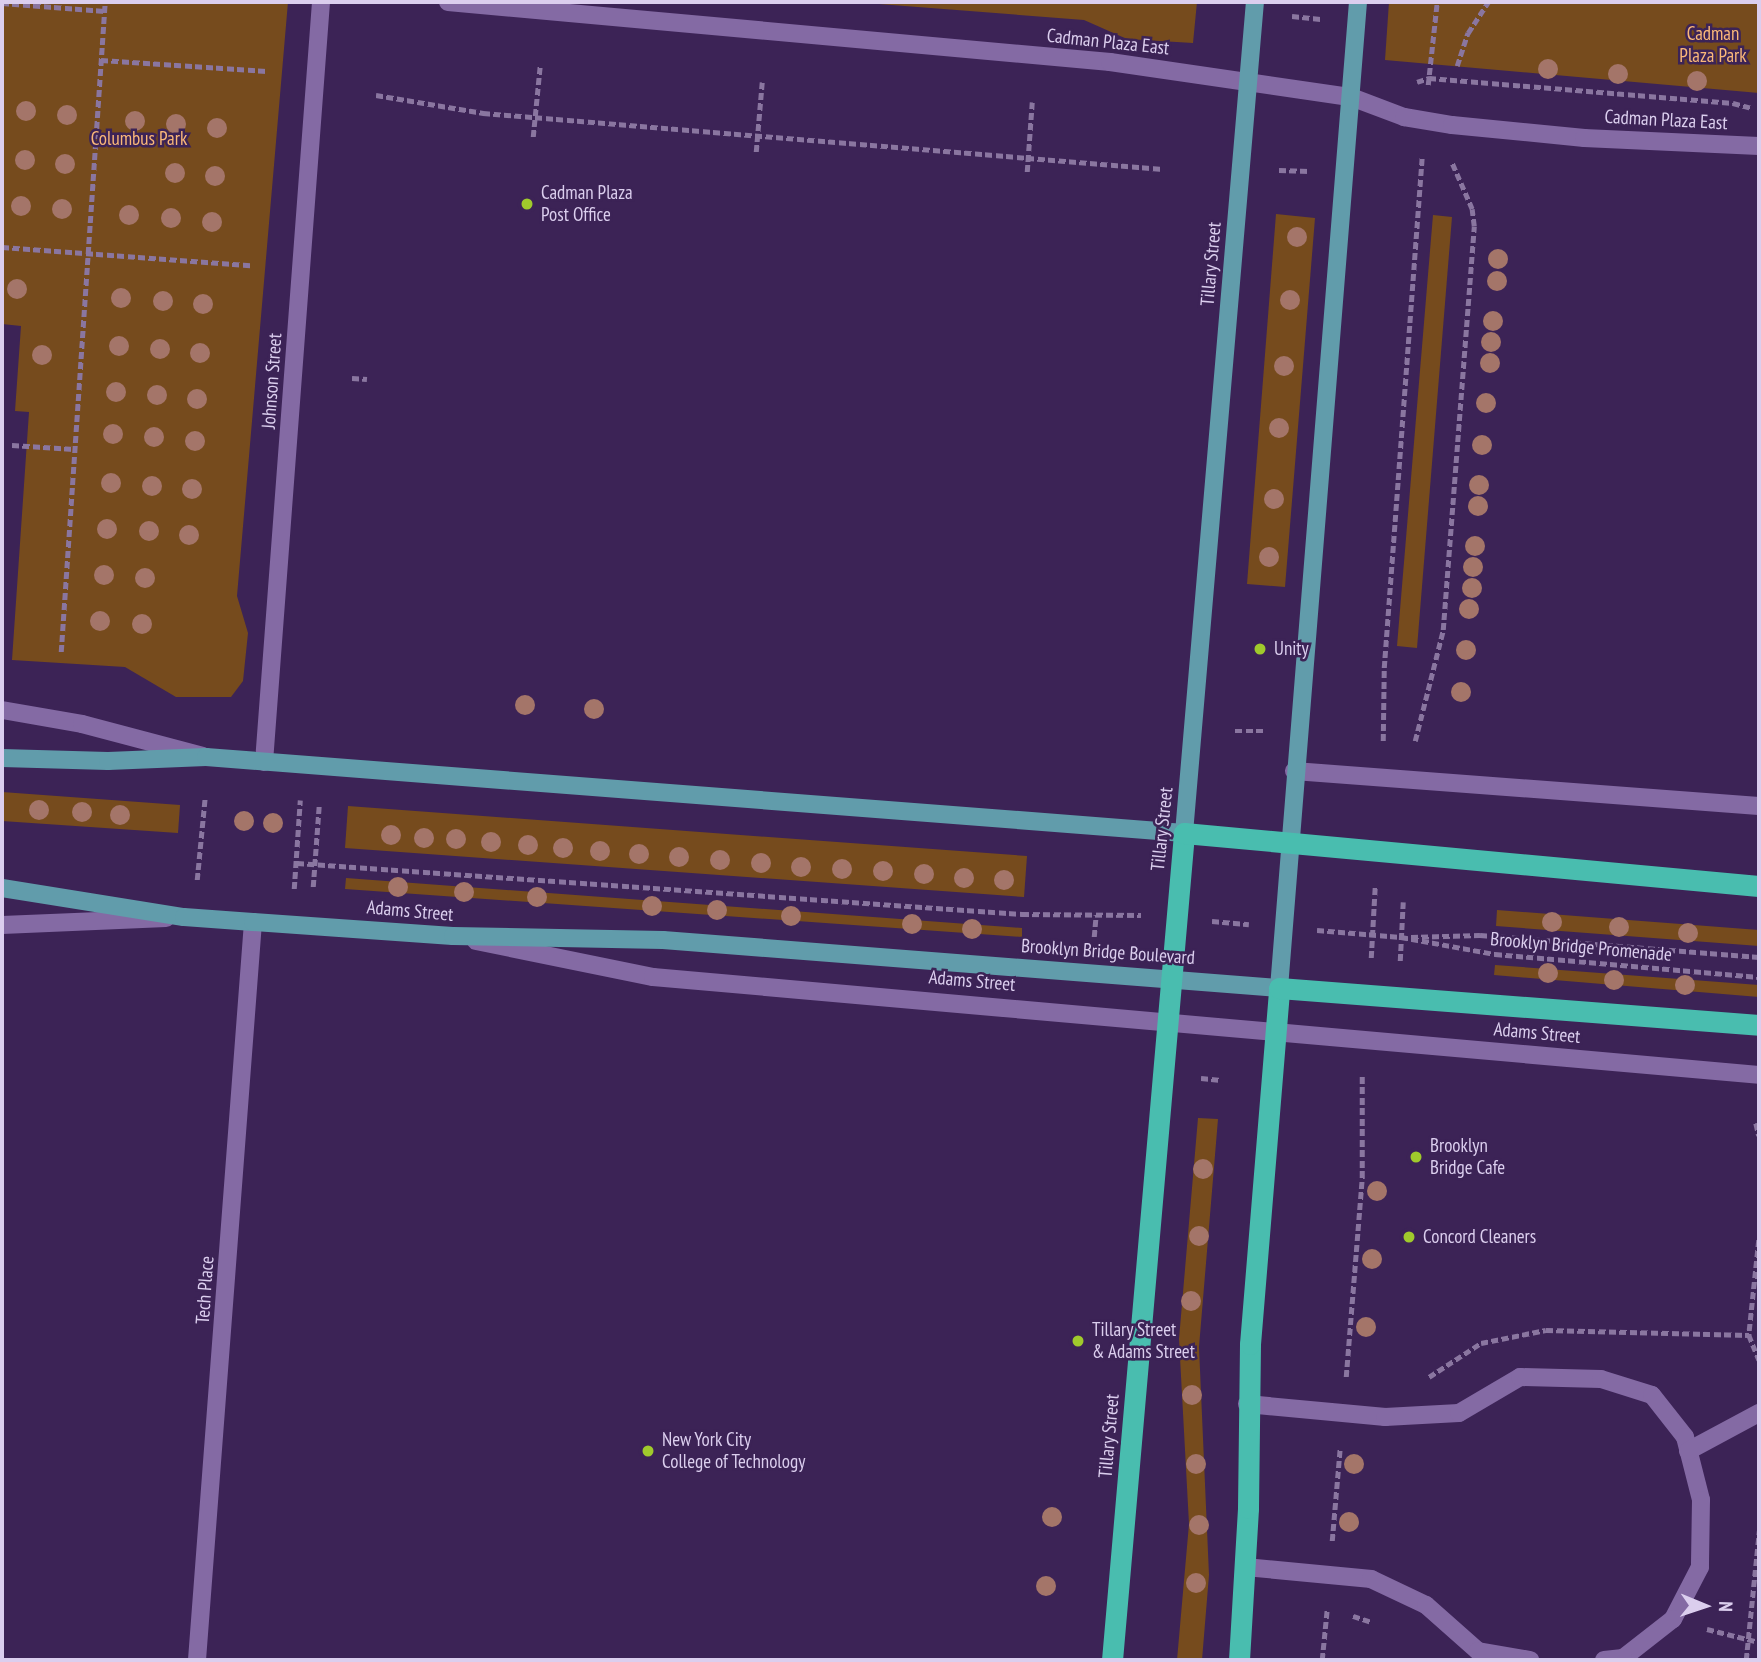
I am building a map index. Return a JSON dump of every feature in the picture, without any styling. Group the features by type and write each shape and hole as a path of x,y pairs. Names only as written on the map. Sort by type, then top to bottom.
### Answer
{"highway":[{"path":"1184,833 1759,886"},
{"name":"Tillary Street","path":"1112,1660 1184,833"},
{"path":"1239,1660 1245,1567 1247,1404 1279,988"},
{"name":"Brooklyn Bridge Boulevard","path":"1279,988 1759,1025"}],"main road":[{"name":"Tillary Street","path":"1184,833 1255,2"},
{"path":"1279,988 1288,844 1359,2"},
{"path":"2,758 108,761 206,757 1184,833"},
{"name":"Adams Street","path":"2,888 184,917 453,936"},
{"name":"Brooklyn Bridge Boulevard","path":"453,936 663,940 1279,988"}],"street":[{"path":"321,8 336,2"},
{"name":"Cadman Plaza East","path":"448,2 1110,62 1351,97 1404,117 1452,125 1584,138 1759,145"},
{"name":"Johnson Street","path":"264,762 321,8"},
{"path":"2,710 82,724 206,757"},
{"path":"1294,771 1759,806"},
{"name":"Adams Street","path":"2,925 184,917"},
{"name":"Tech Place","path":"197,1660 253,922"},
{"name":"Adams Street","path":"453,936 653,977 1759,1074"},
{"path":"1247,1404 1385,1417 1459,1413 1520,1377 1601,1379 1652,1395 1685,1437 1701,1500 1700,1567 1672,1619 1623,1658 1604,1660"},
{"path":"1688,1451 1759,1413"},
{"path":"1245,1567 1371,1579 1426,1605 1478,1651 1530,1660"}],"path":[{"path":"61,652 106,2"},
{"path":"1430,64 1437,2"},
{"path":"1457,66 1468,33 1488,2"},
{"path":"2,3 105,10"},
{"path":"1292,16 1331,19"},
{"path":"101,60 267,71"},
{"path":"533,137 540,65"},
{"name":"Cadman Plaza East","path":"1429,78 1733,103 1759,111"},
{"path":"756,152 762,82"},
{"path":"376,95 534,118 1163,169"},
{"path":"1027,172 1032,102"},
{"path":"1382,750 1384,668 1422,158"},
{"path":"1415,741 1443,630 1474,226 1472,209 1450,160"},
{"path":"1279,170 1318,172"},
{"path":"2,247 250,265"},
{"path":"352,378 367,379"},
{"path":"12,445 74,449"},
{"path":"1235,731 1273,730"},
{"path":"197,880 205,797"},
{"path":"295,886 300,803"},
{"path":"313,887 319,804"},
{"name":"Brooklyn Bridge Promenade","path":"297,863 1008,913 1176,918 1401,937 1480,935 1759,957"},
{"path":"1370,966 1374,900"},
{"path":"1399,968 1404,902"},
{"path":"1094,942 1096,915"},
{"name":"Brooklyn Bridge Promenade","path":"1401,937 1495,954 1759,977"},
{"path":"1362,1178 1363,1066"},
{"path":"1201,1078 1221,1080"},
{"path":"1756,1123 1759,1136"},
{"path":"1759,1240 1749,1335 1759,1360"},
{"path":"1746,1660 1759,1531"},
{"path":"1353,1616 1375,1623"},
{"path":"1672,1619 1748,1642 1759,1642"}],"green space":[{"name":"Columbus Park","path":"2,2 288,2 237,596 248,633 243,681 231,697 176,697 125,667 12,660 29,412 15,411 21,326 2,324"},
{"path":"853,2 1197,2 1193,43 1127,39 1084,20"},
{"name":"Cadman Plaza Park","path":"1389,2 1759,2 1759,93 1385,60"},
{"path":"1276,214 1315,218 1285,587 1247,584"},
{"path":"1433,215 1452,217 1417,648 1397,646"},
{"path":"2,792 180,805 178,833 2,821"},
{"path":"348,806 1027,856 1024,897 345,848"},
{"path":"346,878 1022,928 1022,937 345,889"},
{"path":"1497,910 1759,930 1759,946 1496,926"},
{"path":"1495,965 1759,985 1759,997 1494,975"},
{"path":"1198,1118 1218,1119 1199,1347 1209,1575 1202,1660 1177,1660 1189,1524 1179,1339"}],"place":[{"name":"Cadman Plaza Post Office","path":"527,204"},
{"name":"Unity","path":"1260,649"},
{"name":"Brooklyn Bridge Cafe","path":"1416,1157"},
{"name":"Concord Cleaners","path":"1409,1237"},
{"name":"Tillary Street & Adams Street","path":"1078,1341"},
{"name":"New York City College of Technology","path":"648,1451"}]}
